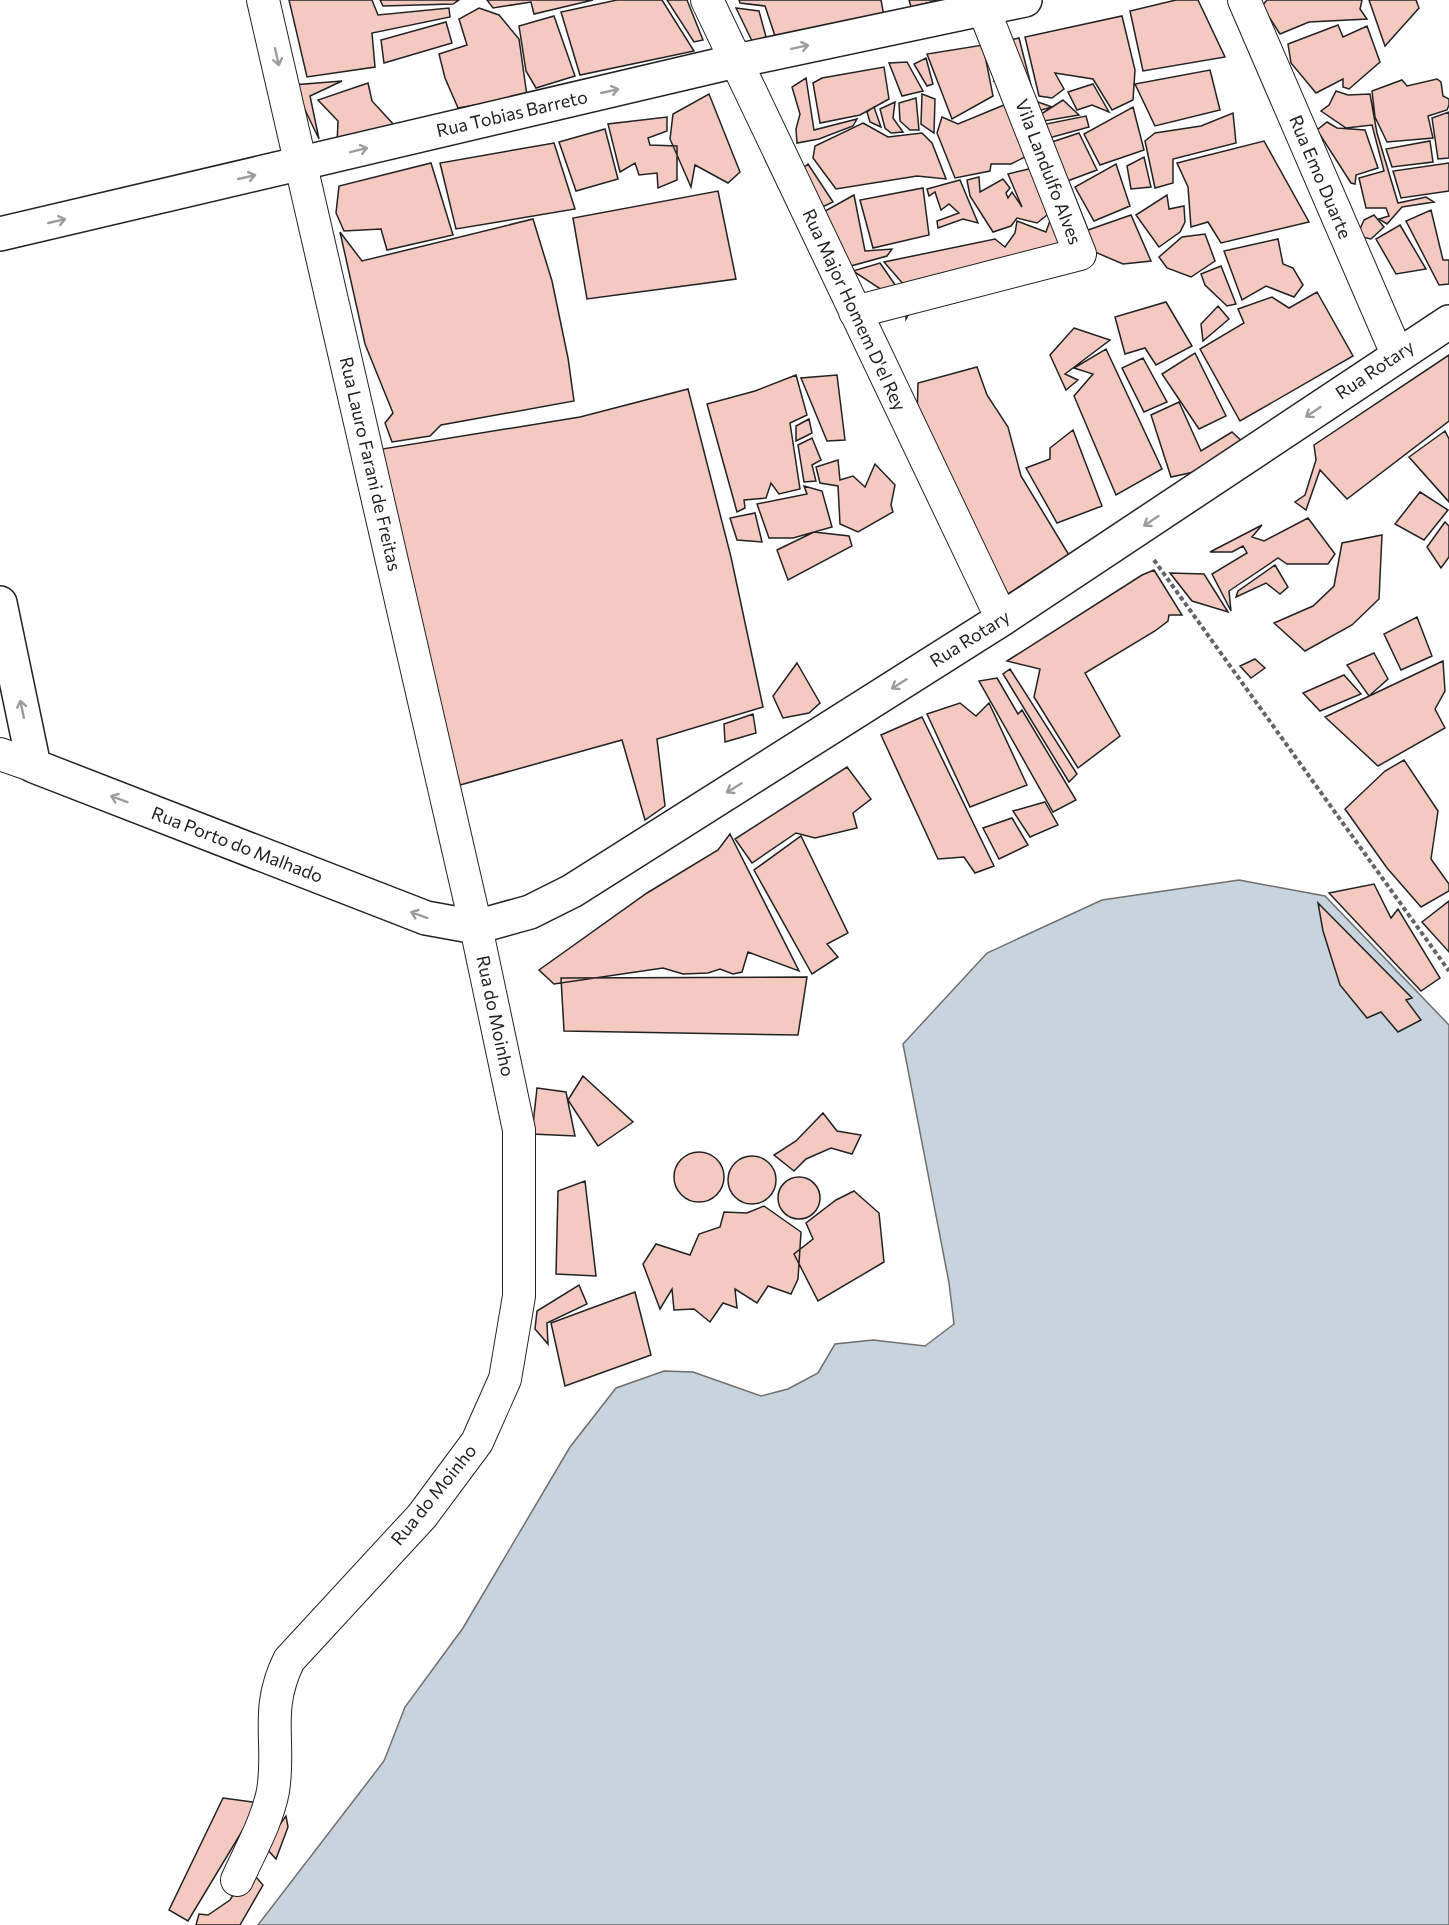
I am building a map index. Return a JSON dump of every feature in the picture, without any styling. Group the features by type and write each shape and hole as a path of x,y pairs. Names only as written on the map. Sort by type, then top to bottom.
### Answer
{"main road":[{"name":"Rua Tobias Barreto","path":"0,234 982,4 1025,0"},
{"name":"Rua Rotary","path":"476,927 530,912 572,891 1002,619 1397,354 1449,322"},
{"path":"0,603 34,766"},
{"name":"Rua Porto do Malhado","path":"34,766 426,918 476,927"}],"street":[{"name":"Rua Lauro Farani de Freitas","path":"263,0 476,927"},
{"name":"Rua Major Homem D'el Rey","path":"706,0 1002,619"},
{"name":"Rua Emo Duarte","path":"1244,0 1397,354"},
{"name":"Vila Landulfo Alves","path":"855,312 1080,254 982,4"},
{"name":"Rua Porto do Malhado","path":"0,754 34,766"},
{"name":"Rua do Moinho","path":"237,1880 268,1812 275,1766 274,1709 278,1683 289,1660 429,1506 477,1442 505,1379 519,1296 519,1130 476,927"}],"path":[{"path":"1134,532 1449,971"}],"shaded area":[{"path":"1239,880 1325,896 1449,1025 1449,1925 258,1925 384,1761 405,1707 463,1628 570,1447 616,1388 664,1371 693,1372 761,1396 788,1389 818,1373 835,1344 873,1340 925,1346 954,1324 949,1283 903,1044 987,953 1102,900"}],"building":[{"path":"289,0 372,0 378,15 449,8 450,17 372,33 375,67 307,77"},
{"path":"380,0 459,0 453,4 383,6"},
{"path":"487,0 593,0 534,14 531,2 493,8"},
{"path":"617,0 662,0 694,51 580,75 561,12"},
{"path":"667,0 687,0 703,40 694,42"},
{"path":"739,0 881,0 884,16 778,45 765,6 740,3"},
{"path":"909,0 940,0 911,7"},
{"path":"1176,0 1198,0 1225,57 1143,71 1130,11"},
{"path":"1267,0 1362,0 1360,9 1367,19 1309,22 1280,34 1262,6"},
{"path":"1369,0 1416,0 1419,8 1385,46"},
{"path":"479,8 499,15 519,39 527,96 458,108 445,78 439,54 467,45 459,19"},
{"path":"736,8 759,11 768,44 755,47"},
{"path":"554,16 575,76 536,88 526,71 519,26"},
{"path":"1122,16 1135,70 1133,100 1112,110 1093,79 1055,73 1064,89 1052,98 1039,96 1025,37"},
{"path":"446,22 452,43 384,63 381,40"},
{"path":"1338,25 1343,37 1367,26 1380,62 1349,89 1343,87 1343,79 1316,93 1291,63 1288,44"},
{"path":"1019,38 1035,101 1052,107 1031,113 1017,82 994,81 1008,66 995,43"},
{"path":"983,45 993,96 952,119 927,54"},
{"path":"926,58 933,84 927,86 914,64"},
{"path":"907,62 923,91 902,96 889,63"},
{"path":"884,67 889,99 860,115 820,123 813,83 822,78"},
{"path":"1210,70 1220,110 1155,126 1135,84"},
{"path":"806,78 814,130 857,119 853,126 819,139 797,143 796,129 800,114 792,87"},
{"path":"1437,79 1441,82 1443,96 1449,99 1449,105 1447,110 1428,116 1433,138 1387,142 1375,117 1372,91 1402,80 1407,86"},
{"path":"342,81 310,96 319,139 293,85"},
{"path":"368,83 372,101 395,126 337,144 338,121 318,100"},
{"path":"1093,84 1109,112 1092,105 1077,110 1068,92"},
{"path":"1336,91 1348,95 1370,94 1377,133 1398,203 1426,197 1434,202 1402,207 1387,224 1379,219 1389,216 1386,208 1366,208 1359,178 1384,171 1372,125 1346,128 1321,111 1329,105"},
{"path":"709,94 740,172 728,183 695,165 691,187 670,139 673,114"},
{"path":"922,94 935,99 934,133 921,124"},
{"path":"916,98 919,130 910,130 900,121 899,103"},
{"path":"1063,100 1079,115 1038,122 1035,118"},
{"path":"895,102 893,118 903,132 891,133 885,128 880,109"},
{"path":"1004,105 1029,155 1011,164 991,164 990,171 955,178 937,133 942,117 958,124"},
{"path":"874,107 881,127 870,122 867,112"},
{"path":"1133,107 1144,150 1100,165 1084,134"},
{"path":"1449,112 1449,158 1438,159 1432,118"},
{"path":"1233,113 1236,143 1173,159 1173,183 1155,188 1145,141 1155,133 1201,126"},
{"path":"1086,116 1089,127 1038,141 1036,126"},
{"path":"667,117 667,131 648,138 650,145 677,146 677,180 658,188 657,173 639,175 635,163 620,172 608,124"},
{"path":"1327,122 1337,128 1365,130 1378,168 1356,175 1355,184 1351,183 1317,130"},
{"path":"863,123 888,137 922,133 932,143 946,179 917,176 836,189 813,158 815,146"},
{"path":"605,129 618,179 576,191 559,142"},
{"path":"1079,133 1097,170 1062,183 1040,146"},
{"path":"1264,141 1309,222 1221,243 1208,222 1191,227 1188,187 1177,163"},
{"path":"1430,141 1433,162 1392,167 1386,149"},
{"path":"554,143 575,209 456,229 440,163"},
{"path":"1144,157 1151,187 1131,189 1127,166"},
{"path":"431,163 453,235 387,250 381,229 344,231 336,213 339,186"},
{"path":"1449,163 1449,191 1401,198 1393,171"},
{"path":"808,164 833,202 816,210 795,175"},
{"path":"1116,164 1130,206 1094,221 1075,187"},
{"path":"1033,168 1052,211 1037,223 1017,218 1011,226 993,232 970,196 967,180 979,177 980,192 1003,179 1010,188 1006,193 1008,198 1012,192 1022,207 1008,174"},
{"path":"960,180 978,223 963,219 938,228 937,221 959,213 949,204 941,210 935,192 929,196 927,189"},
{"path":"1070,185 1088,230 1131,215 1151,261 1123,264 1095,252 926,282 906,319 905,286 884,262 995,239 1005,247 1015,233 1017,221 1046,232 1053,212"},
{"path":"923,188 929,235 873,248 860,200"},
{"path":"718,191 736,279 587,299 573,218"},
{"path":"854,195 865,251 892,249 887,256 847,267 818,215"},
{"path":"1167,195 1169,209 1184,206 1185,222 1180,232 1159,247 1136,215"},
{"path":"1431,210 1443,260 1449,260 1449,284 1439,285 1406,221"},
{"path":"1374,215 1384,227 1371,239 1357,236 1364,220"},
{"path":"533,219 552,281 568,358 574,401 441,425 430,436 392,442 385,423 393,413 365,344 340,232 362,261"},
{"path":"1400,225 1426,269 1396,274 1376,239"},
{"path":"1205,234 1215,261 1191,277 1167,268 1159,257 1182,237"},
{"path":"1278,239 1283,264 1293,268 1303,285 1294,297 1266,286 1242,300 1224,251"},
{"path":"880,263 898,289 888,294 853,271"},
{"path":"1221,266 1236,304 1227,306 1205,285 1201,274"},
{"path":"1317,292 1353,356 1240,421 1200,349 1244,323 1238,309 1272,297 1289,308"},
{"path":"1166,302 1192,346 1156,365 1145,348 1125,354 1115,317"},
{"path":"1218,306 1229,319 1203,341 1201,324"},
{"path":"1074,328 1110,340 1065,374 1078,380 1066,390 1050,355"},
{"path":"1106,349 1162,469 1116,495 1074,396 1093,374 1074,368"},
{"path":"1195,353 1226,416 1199,429 1162,374"},
{"path":"1449,355 1449,421 1347,499 1320,470 1306,510 1295,502 1305,495 1316,460 1314,445"},
{"path":"1143,358 1167,402 1144,412 1122,368"},
{"path":"977,367 987,395 1008,427 1021,476 1069,555 1008,594 917,417 918,383"},
{"path":"796,375 807,415 790,423 800,489 779,494 771,483 766,498 744,500 745,508 737,512 707,404 755,391"},
{"path":"837,375 845,440 827,441 801,378"},
{"path":"688,389 731,557 763,707 657,739 665,806 645,820 622,740 460,785 419,629 389,499 382,449 580,417"},
{"path":"1179,402 1201,451 1232,432 1248,447 1203,470 1171,477 1151,415"},
{"path":"809,419 812,433 796,441 796,426"},
{"path":"1073,430 1102,506 1057,523 1026,468 1050,459 1050,448"},
{"path":"1445,431 1449,439 1449,502 1409,457"},
{"path":"812,438 821,460 812,465 816,481 804,482 798,445"},
{"path":"838,460 840,480 853,476 865,487 875,464 895,485 891,505 893,512 858,532 840,524 838,486 820,483 816,467"},
{"path":"804,486 822,491 832,527 793,538 769,538 757,504 807,494"},
{"path":"1420,492 1448,510 1424,540 1395,524"},
{"path":"755,513 762,542 737,540 730,518"},
{"path":"1308,518 1335,554 1328,564 1287,564 1278,558 1229,591 1231,611 1212,574 1247,553 1243,546 1232,552 1210,552 1262,525 1252,537 1264,541"},
{"path":"1445,522 1449,526 1449,557 1441,568 1427,547"},
{"path":"814,532 849,536 852,546 788,580 777,550"},
{"path":"1382,535 1379,599 1352,625 1305,651 1274,623 1313,606 1334,586 1342,543"},
{"path":"1275,565 1288,587 1280,594 1266,583 1236,597 1238,591"},
{"path":"1154,570 1182,615 1169,615 1168,621 1155,631 1085,673 1120,736 1078,768 1034,697 1040,669 1007,661 1142,575"},
{"path":"1170,573 1204,574 1228,612 1192,601"},
{"path":"1417,617 1432,656 1401,670 1384,634"},
{"path":"1374,653 1388,679 1369,696 1347,665"},
{"path":"1255,659 1265,668 1251,678 1240,666"},
{"path":"1443,661 1445,691 1435,709 1445,728 1378,766 1325,717"},
{"path":"797,663 820,703 809,713 783,718 773,696"},
{"path":"1010,669 1077,774 1069,782 1003,674"},
{"path":"1344,675 1361,694 1320,711 1303,693"},
{"path":"997,678 1018,714 1022,710 1076,800 1053,812 979,681"},
{"path":"960,703 976,716 989,703 1027,785 970,807 927,714"},
{"path":"753,714 756,733 725,742 724,724"},
{"path":"922,717 994,866 975,873 964,857 938,859 881,735"},
{"path":"1404,760 1438,811 1431,859 1449,884 1449,891 1421,907 1387,868 1345,809 1385,771"},
{"path":"847,767 871,799 853,813 857,828 815,838 796,833 752,863 735,839"},
{"path":"1045,802 1058,825 1030,837 1013,811"},
{"path":"1012,818 1028,845 999,859 983,828"},
{"path":"730,834 799,971 748,952 742,972 733,974 720,969 708,973 683,974 663,968 554,984 539,970 647,893 718,850"},
{"path":"801,836 848,933 827,944 838,957 812,974 754,870"},
{"path":"1374,884 1391,918 1398,909 1440,978 1421,991 1329,893"},
{"path":"1449,901 1449,952 1422,922"},
{"path":"1318,903 1412,998 1406,1000 1421,1020 1398,1032 1381,1012 1367,1018 1340,985 1323,931"},
{"path":"807,977 798,1035 564,1031 561,978"},
{"path":"583,1076 633,1122 598,1146 568,1100"},
{"path":"537,1088 566,1092 575,1136 532,1134"},
{"path":"823,1113 837,1131 861,1135 852,1154 831,1148 806,1159 794,1171 774,1155 796,1141"},
{"path":"694,1152 704,1152 717,1159 724,1172 724,1182 717,1195 704,1202 694,1202 685,1198 678,1191 674,1182 674,1172 678,1163 685,1156"},
{"path":"752,1156 769,1163 776,1180 769,1197 752,1204 735,1197 728,1180 735,1163"},
{"path":"799,1177 807,1178 814,1183 819,1190 819,1206 814,1213 807,1218 799,1219 791,1218 784,1213 779,1206 778,1198 779,1190 784,1183 791,1178"},
{"path":"585,1181 596,1276 556,1274 558,1191"},
{"path":"854,1191 879,1213 884,1262 818,1301 794,1254 813,1239 806,1223 836,1200"},
{"path":"764,1206 801,1232 798,1279 791,1294 768,1286 757,1303 735,1289 737,1308 723,1303 710,1322 694,1309 674,1310 672,1289 660,1309 643,1264 656,1244 690,1255 699,1234 720,1227 724,1212 747,1213"},
{"path":"579,1285 587,1304 547,1323 548,1344 535,1329 537,1311"},
{"path":"635,1292 651,1355 565,1386 551,1323"},
{"path":"223,1798 259,1803 188,1921 169,1910"},
{"path":"286,1816 288,1827 276,1859 264,1846"},
{"path":"249,1869 263,1885 240,1925 196,1925 199,1914 208,1915 230,1900"}]}
